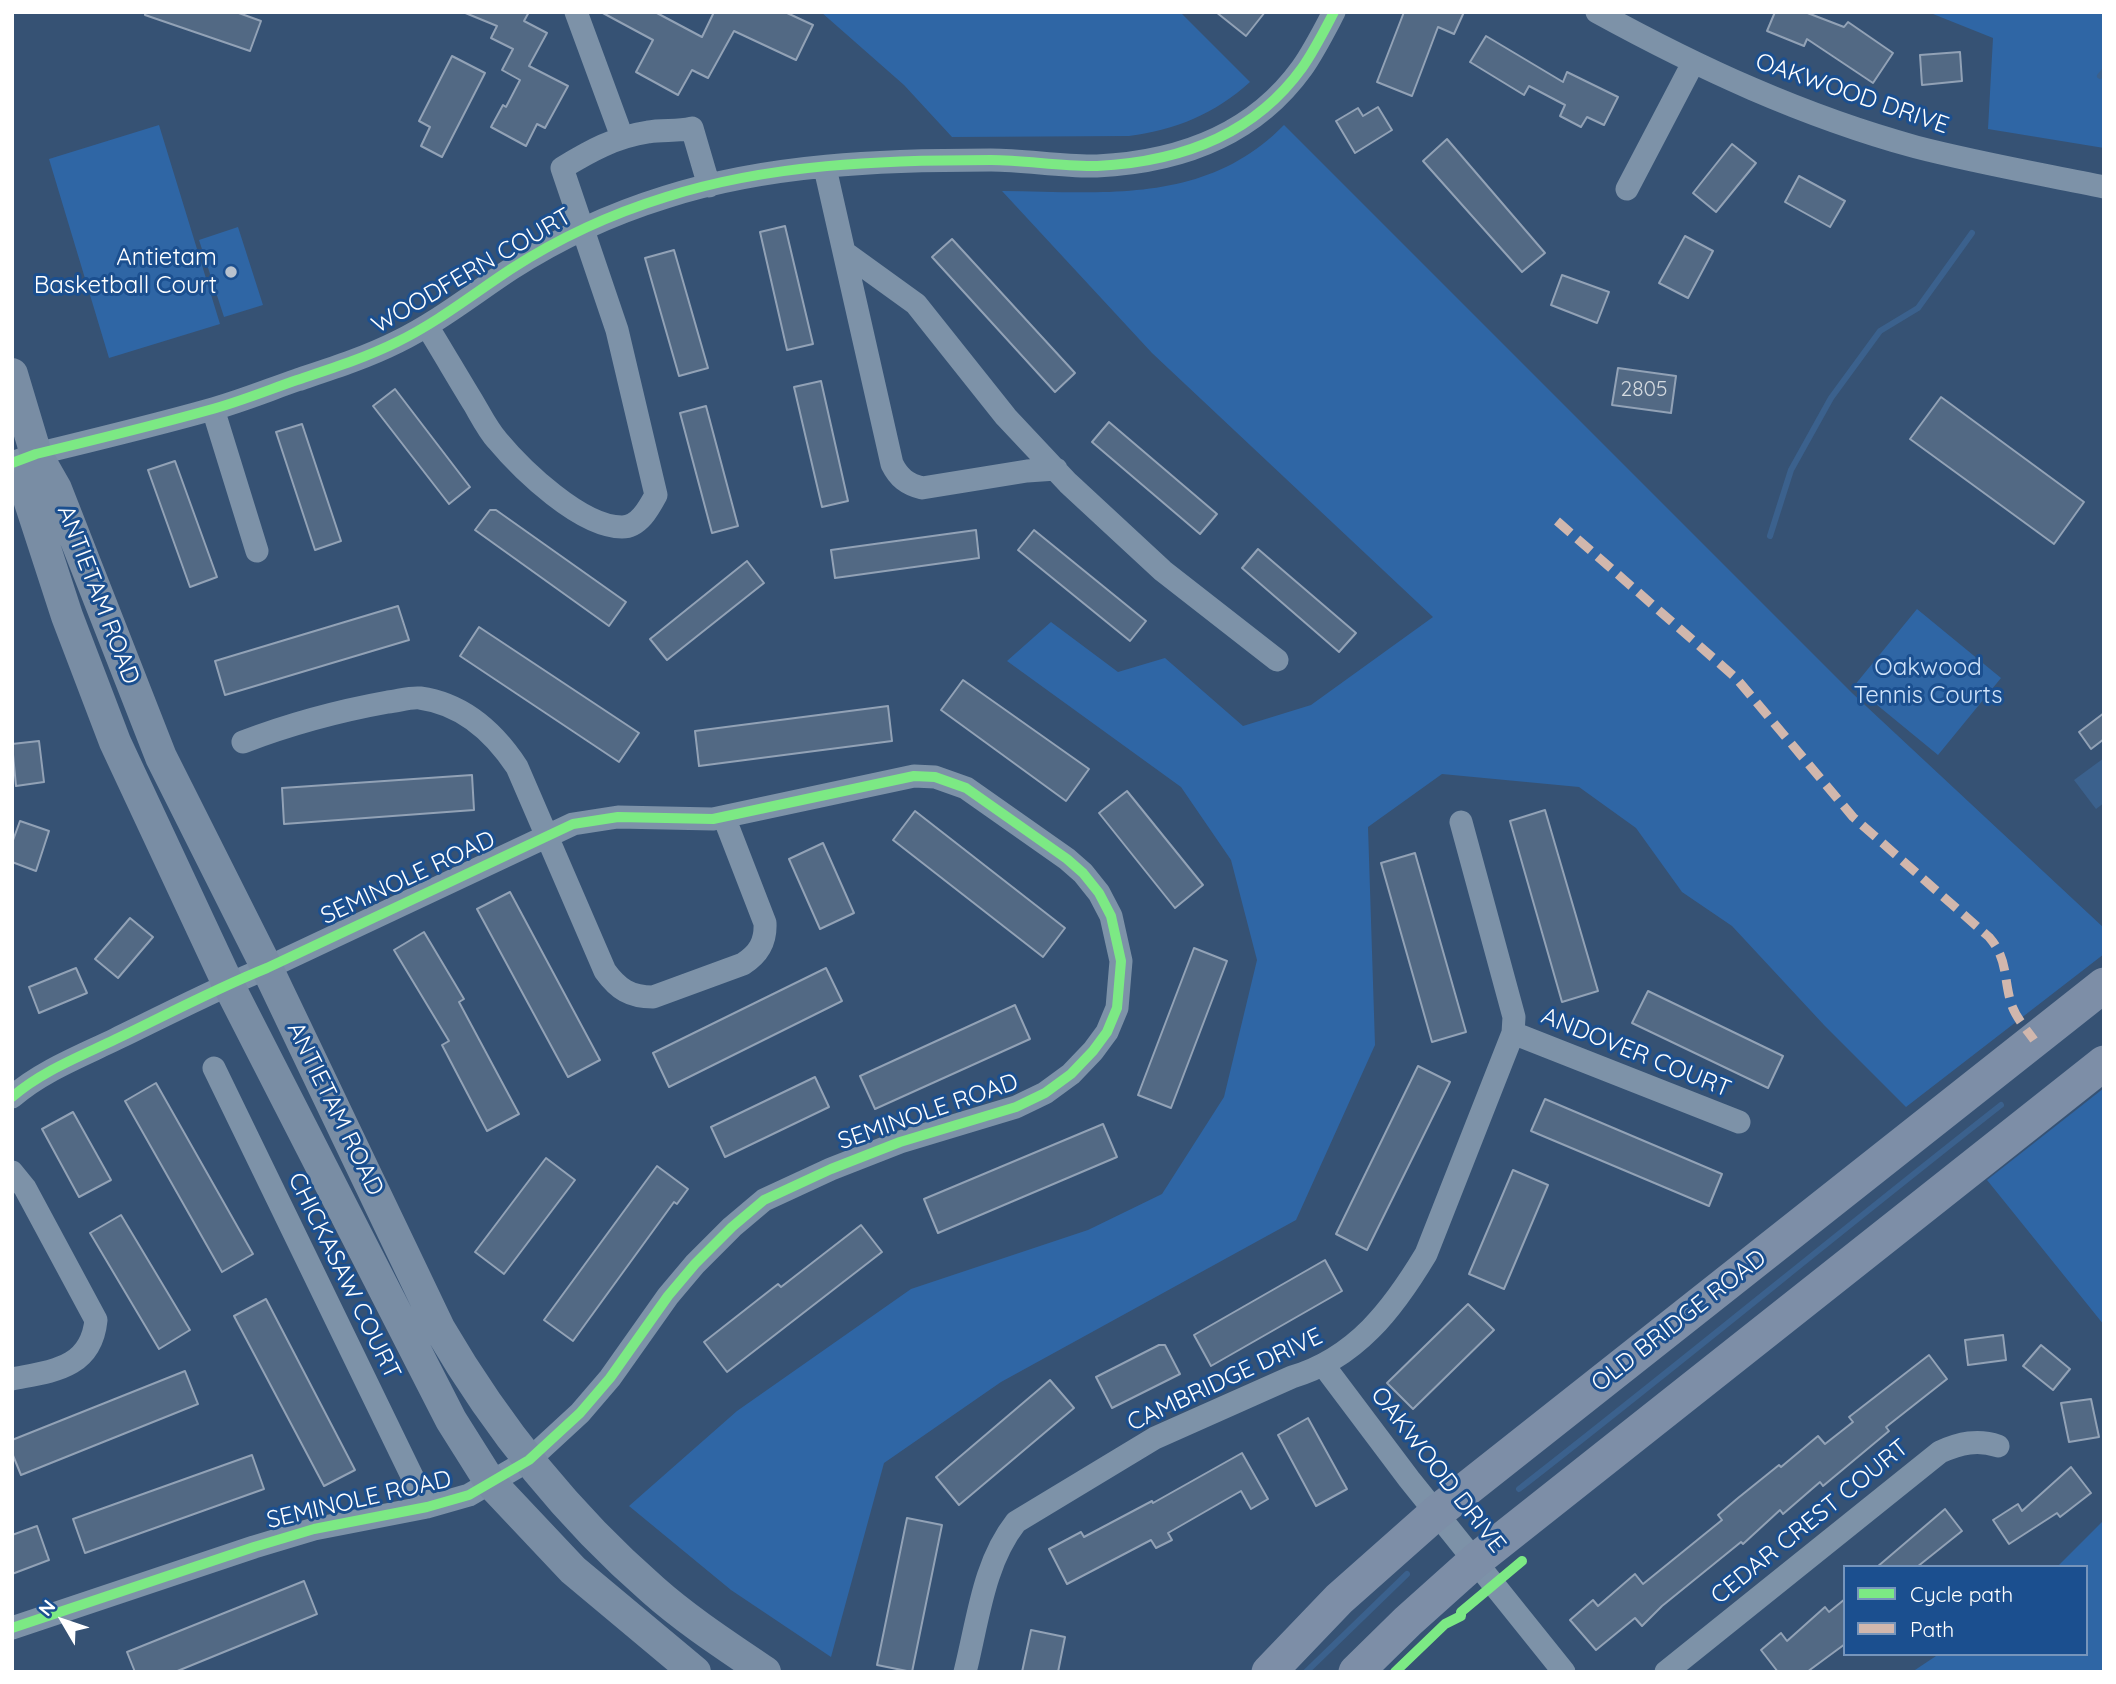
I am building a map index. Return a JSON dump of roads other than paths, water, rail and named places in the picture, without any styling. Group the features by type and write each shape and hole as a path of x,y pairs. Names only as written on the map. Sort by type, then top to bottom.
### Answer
{"main road":[{"name":"OLD BRIDGE ROAD","path":"1269,1672 1339,1599 1436,1513 2104,985"},
{"path":"1356,1672 1475,1561 2104,1063"}],"street":[{"path":"576,12 622,137"},
{"name":"WOODFERN COURT","path":"24,458 213,410 348,363 427,326 511,269 583,229 648,203 709,186 825,168 910,161 995,160 1094,166 1149,161 1189,152 1226,135 1254,117 1280,95 1301,69 1334,12"},
{"name":"OAKWOOD DRIVE","path":"1597,12 1693,63 1749,89 1823,117 1913,146 2104,187"},
{"path":"1627,189 1693,63"},
{"path":"427,326 495,439 518,464 550,491 585,515 624,527 638,520 649,509 656,495 617,330 562,168 596,148 622,137 652,131 692,128 709,186"},
{"path":"825,168 892,464 898,476 910,485 922,488 1056,469"},
{"path":"844,252 916,304 1006,417 1056,469 1163,571 1277,660"},
{"name":"ANTIETAM ROAD","path":"12,374 26,490 67,616 115,741 228,984 451,1420 490,1482 573,1570 695,1672"},
{"path":"213,410 257,551"},
{"name":"ANTIETAM ROAD","path":"24,458 56,489 162,757 267,968 439,1328 468,1377 529,1460 563,1502 607,1549 655,1592 706,1632 765,1672"},
{"path":"243,742 323,716 417,697 464,713 485,728 503,746 516,767 605,971 615,985 638,997 653,997 743,964 754,957 762,946 766,933 765,923 723,817"},
{"name":"SEMINOLE ROAD","path":"12,1097 23,1087 60,1066 228,984 573,824 618,817 723,817 914,776 935,777 955,783 1067,859 1083,873 1111,916 1121,961 1117,1007 1107,1032 1071,1074 1045,1093 1016,1107 900,1142 843,1164 764,1200 695,1264 668,1296 610,1378 580,1413 529,1460 469,1495 427,1507 314,1529 254,1546 12,1629"},
{"name":"CAMBRIDGE DRIVE","path":"965,1672 992,1561 1002,1540 1016,1522 1155,1438 1292,1377 1324,1366 1345,1353 1378,1322 1406,1287 1426,1254 1513,1033 1514,1017 1461,822"},
{"name":"ANDOVER COURT","path":"1513,1033 1739,1122"},
{"name":"CHICKASAW COURT","path":"214,1068 427,1507"},
{"path":"12,1172 25,1188 96,1320 89,1347 79,1358 68,1365 12,1379"},
{"name":"OAKWOOD DRIVE","path":"1324,1366 1436,1513 1564,1672"},
{"name":"CEDAR CREST COURT","path":"1666,1672 1940,1452 1957,1444 1974,1442 1998,1446"}],"waterway":[{"path":"2100,76 2104,71"},
{"path":"1770,536 1791,470 1831,398 1880,331 1918,308 1972,233"},
{"path":"1519,1489 2001,1105"},
{"path":"1306,1672 1407,1574"}],"place":[{"name":"Antietam Basketball Court","path":"231,272"}],"park label":[{"name":"Oakwood Tennis Courts","path":"1928,682"}]}
